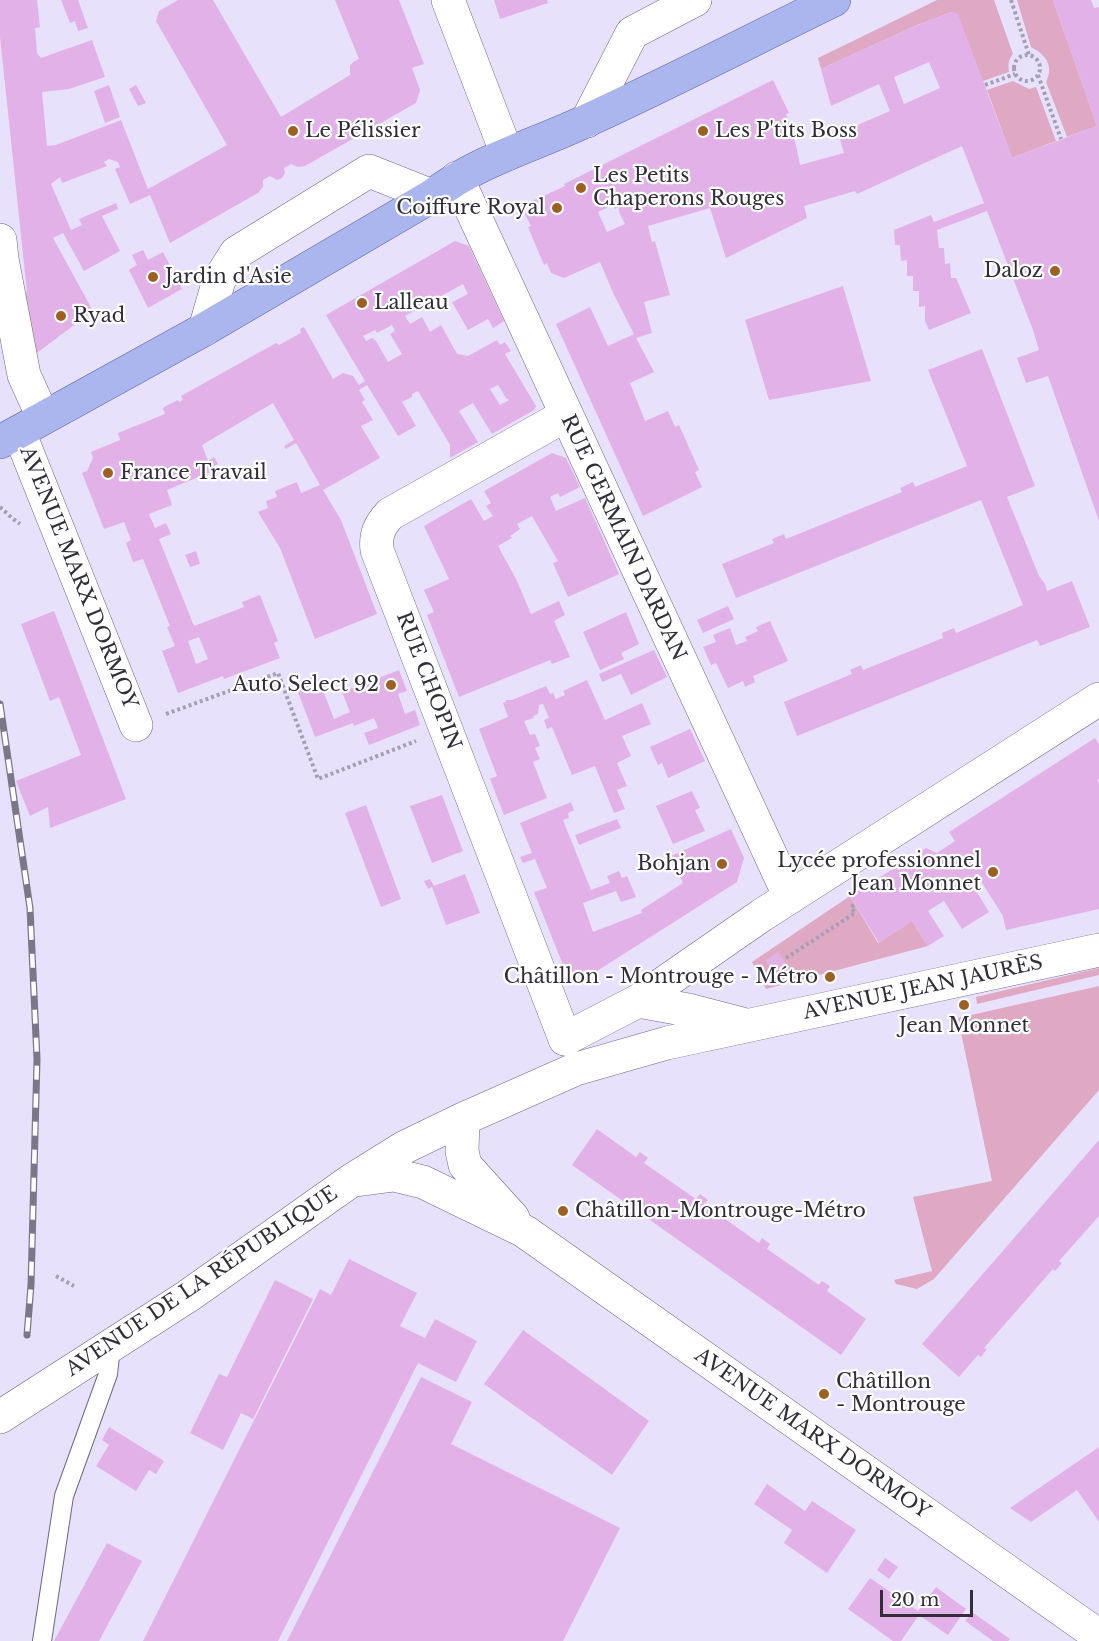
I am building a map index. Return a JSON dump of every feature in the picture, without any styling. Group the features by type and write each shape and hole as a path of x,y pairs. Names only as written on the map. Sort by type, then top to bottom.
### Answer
{"main road":[{"path":"21,430 205,328 445,187 507,154 587,121 834,0"}],"street":[{"path":"448,0 507,154"},
{"path":"587,121 632,33 694,0"},
{"path":"205,328 219,280 236,253 369,171 445,187"},
{"name":"RUE GERMAIN DARDAN","path":"445,187 566,415 790,897"},
{"name":"AVENUE MARX DORMOY","path":"0,240 24,375 21,430 136,725"},
{"name":"RUE CHOPIN","path":"566,415 390,513 377,534 377,550 565,1039 638,1002"},
{"path":"638,1002 790,897 1099,699"},
{"name":"AVENUE JEAN JAURÈS","path":"405,1147 576,1069 668,1043 747,1025 1099,950"},
{"name":"AVENUE JEAN JAURÈS","path":"638,1002 688,1010 747,1025"},
{"name":"AVENUE MARX DORMOY","path":"463,1119 462,1151 465,1165 524,1231"},
{"name":"AVENUE DE LA RÉPUBLIQUE","path":"0,1418 188,1296 352,1180 405,1147"},
{"name":"AVENUE MARX DORMOY","path":"352,1180 394,1175 423,1182 524,1231 1099,1636"}],"lane":[{"path":"42,1641 64,1496 108,1374 111,1347"}],"path":[{"path":"1011,0 1029,55"},
{"path":"1038,75 1027,81 1022,80 1015,74 1014,66 1018,58 1029,55 1037,59 1040,67 1038,75 1061,139"},
{"path":"985,85 1015,74"},
{"path":"136,725 279,673 318,779 420,739"},
{"path":"786,958 855,913 851,907 854,905"},
{"path":"56,1276 74,1286"}],"shaded area":[{"path":"937,0 994,0 1013,54 1009,62 1009,72 983,81 952,12 915,26 821,69 818,58"},
{"path":"1017,0 1053,0 1097,126 1067,137 1046,82 1049,66 1044,57 1031,47"},
{"path":"1013,81 1029,89 1036,87 1056,141 1012,158 987,90"},
{"path":"850,896 878,943 912,921 928,946 766,989 752,962"},
{"path":"1099,968 1099,975 977,1004 976,997"},
{"path":"1099,986 1099,1090 934,1279 917,1289 896,1284 894,1280 932,1271 913,1197 992,1181 958,1018"}],"building":[{"path":"0,0 37,0 40,27 35,28 37,53 41,58 92,40 105,77 69,89 42,92 47,146 56,145 121,120 148,189 227,145 156,21 159,11 178,0 213,0 281,117 350,75 350,66 359,59 335,0 399,0 424,64 412,68 420,90 416,103 305,166 298,167 291,164 284,168 285,173 282,178 277,180 270,176 263,180 263,187 258,193 170,243 150,195 130,204 115,169 120,167 118,162 109,159 104,162 107,166 62,183 60,177 51,184 71,230 82,225 79,219 116,203 118,209 102,216 120,251 84,271 63,233 53,238 93,311 30,358 16,294 27,292 0,37"},
{"path":"61,0 78,0 88,28 78,31 75,21 70,23"},
{"path":"494,0 547,0 548,3 500,19"},
{"path":"1053,0 1091,0 1094,8 1099,7 1099,521 1048,376 1026,383 1017,358 1039,350 987,211 937,230 939,248 944,248 945,264 950,263 951,278 956,278 971,313 929,330 925,321 925,306 919,307 919,291 913,291 913,276 907,276 907,260 901,261 900,245 895,245 894,230 931,215 934,222 984,203 962,146 857,194 855,191 804,206 807,218 726,258 710,208 648,226 652,242 655,241 670,295 644,302 652,333 636,338 654,372 630,383 645,421 668,411 675,427 679,425 699,470 695,472 702,487 643,516 556,324 590,307 608,346 634,334 600,262 564,278 551,273 547,263 544,265 525,214 530,202 773,80 789,113 786,114 800,165 844,153 838,132 890,111 879,84 831,106 821,69 915,26 952,12 958,14 1012,158 1097,126","holes":["929,62 940,88 904,104 894,77","613,205 615,209 619,207 625,224 607,232 598,212"]},
{"path":"109,85 120,117 105,123 94,91"},
{"path":"136,85 146,103 138,106 129,89"},
{"path":"455,241 469,246 504,321 493,328 488,319 468,330 452,302 468,294 463,284 405,316 410,324 422,317 430,332 441,325 457,354 468,356 497,340 500,345 505,342 511,351 505,354 536,406 534,410 492,434 473,403 459,411 478,442 450,458 450,445 418,391 402,402 416,426 398,436 367,385 359,390 365,400 362,402 373,420 361,426 380,458 323,490 341,520 377,614 315,639 280,548 258,512 268,508 266,501 277,497 275,491 297,482 301,493 320,485 296,443 286,449 284,446 294,440 273,403 202,445 208,461 214,457 218,464 211,468 213,471 167,490 172,505 149,514 155,528 166,523 171,534 159,539 194,626 244,607 242,602 260,595 278,641 274,643 280,658 178,693 162,651 175,646 167,627 170,626 143,559 133,562 126,543 131,540 124,522 104,529 82,473 87,471 93,458 91,452 120,440 118,433 165,414 164,407 183,400 181,396 276,343 279,345 301,333 300,329 304,327 333,379 343,373 353,376 359,385 365,381 326,315","holes":["392,325 395,331 390,334 402,354 388,362 376,341 372,338 366,341 363,336 375,330 377,333","498,385 509,400 500,405 490,389","199,637 208,659 196,664 188,641"]},
{"path":"143,250 148,260 163,252 182,289 148,308 129,270 137,265 132,255"},
{"path":"843,286 871,381 769,400 745,320"},
{"path":"982,349 1035,486 1007,497 1047,591 1072,581 1090,627 1040,646 1037,640 797,736 784,702 852,674 850,670 861,665 863,670 943,638 942,633 954,628 956,633 1023,605 981,500 736,598 722,564 774,543 772,539 784,534 786,539 902,492 900,488 913,482 915,487 967,466 928,370"},
{"path":"552,453 566,458 580,487 560,497 558,493 550,497 556,511 585,498 619,574 568,597 553,563 558,561 532,516 517,524 520,529 510,536 512,538 498,546 531,614 559,601 565,615 554,621 570,657 552,664 550,660 459,697 427,615 434,612 424,590 449,579 424,526 471,499 484,521 493,516 486,506 491,503 484,491"},
{"path":"196,551 200,564 190,567 185,555"},
{"path":"728,606 734,619 703,633 697,620"},
{"path":"54,611 126,799 50,828 48,807 30,816 16,781 81,755 59,697 50,701 21,624"},
{"path":"626,612 639,644 621,653 624,659 600,670 583,632"},
{"path":"770,621 788,661 753,676 755,682 745,687 743,681 728,688 716,663 711,665 703,647 716,642 713,635 730,628 736,645 747,641 745,637 758,631 756,627"},
{"path":"654,650 667,677 631,695 621,674 602,682 599,674"},
{"path":"399,670 407,691 398,694 405,714 415,710 420,725 369,745 364,733 378,728 374,718 315,737 295,684 317,675 334,719 350,712 342,692"},
{"path":"587,680 605,720 642,703 651,724 622,736 631,756 617,763 627,786 617,790 625,809 614,813 595,766 572,775 552,727 547,729 544,720 549,718 543,704 539,705 538,714 533,716 534,718 524,721 530,735 535,734 540,746 535,748 540,759 533,762 547,798 504,815 490,779 497,776 479,729 508,717 503,703 506,700 512,700 546,686 556,699 565,695 563,691"},
{"path":"690,729 705,761 668,778 662,763 658,765 650,747"},
{"name":"Lycée professionnel Jean Monnet","path":"1095,738 1099,744 1099,779 1097,780 1099,783 1099,909 1006,930 1003,916 979,878 971,883 989,912 962,929 944,901 928,911 944,936 928,946 912,921 879,943 850,896 926,848 937,853 955,841 949,832"},
{"path":"692,791 700,808 695,810 705,831 673,844 656,806"},
{"path":"442,795 463,851 432,863 410,806"},
{"path":"571,802 574,810 568,813 569,818 563,820 591,890 610,883 607,876 619,871 622,878 627,876 636,897 621,902 616,891 583,903 593,932 642,913 641,910 683,883 671,856 731,829 744,858 737,882 586,978 565,970 534,892 547,888 535,859 523,863 520,857 532,853 520,823"},
{"path":"366,805 401,899 381,907 345,813"},
{"path":"617,819 621,828 579,845 575,835"},
{"path":"465,874 480,913 446,925 432,887 428,889 424,881 430,879 434,886"},
{"path":"778,952 787,965 775,973 765,960"},
{"path":"597,1129 636,1157 640,1152 648,1158 644,1163 696,1199 700,1194 708,1200 704,1204 759,1243 762,1238 770,1244 767,1249 819,1285 822,1281 830,1286 827,1291 866,1319 841,1355 572,1165"},
{"path":"1099,1140 1099,1216 1059,1261 1062,1263 1055,1271 1053,1269 984,1348 987,1349 981,1357 978,1355 959,1377 922,1344"},
{"path":"349,1259 417,1293 400,1326 425,1338 435,1319 477,1341 456,1382 418,1363 278,1641 143,1641 320,1289 331,1295"},
{"path":"275,1280 313,1299 253,1419 241,1413 223,1450 190,1433 219,1374 227,1377"},
{"path":"523,1330 649,1421 612,1475 484,1384"},
{"path":"421,1377 472,1402 451,1444 620,1528 563,1641 287,1641"},
{"path":"109,1427 164,1461 156,1474 149,1470 136,1491 96,1466 109,1445 102,1440"},
{"path":"1099,1447 1099,1522 1077,1490 1031,1522 1010,1508"},
{"path":"767,1484 805,1511 812,1501 856,1530 827,1573 784,1543 792,1530 754,1504"},
{"path":"107,1543 142,1561 99,1641 54,1641"},
{"path":"885,1558 898,1567 889,1579 877,1570"},
{"path":"870,1578 918,1611 936,1587 966,1609 948,1635 919,1615 901,1641 893,1641 848,1609"},
{"path":"972,1612 1010,1639 993,1641 965,1621"}],"railway":[{"path":"0,704 30,908 37,1059 31,1285 27,1335"}],"place":[{"name":"Le Pélissier","path":"293,131"},
{"name":"Les P'tits Boss","path":"703,131"},
{"name":"Les Petits Chaperons Rouges","path":"581,188"},
{"name":"Coiffure Royal","path":"557,208"},
{"name":"Daloz","path":"1055,271"},
{"name":"Jardin d'Asie","path":"153,277"},
{"name":"Lalleau","path":"362,303"},
{"name":"Ryad","path":"61,316"},
{"name":"France Travail","path":"108,473"},
{"name":"Auto Select 92","path":"391,685"},
{"name":"Bohjan","path":"722,864"},
{"name":"Lycée professionnel Jean Monnet","path":"993,872"},
{"name":"Châtillon - Montrouge - Métro","path":"830,977"},
{"name":"Jean Monnet","path":"964,1005"},
{"name":"Châtillon-Montrouge-Métro","path":"563,1211"},
{"name":"Châtillon - Montrouge","path":"824,1394"}]}
